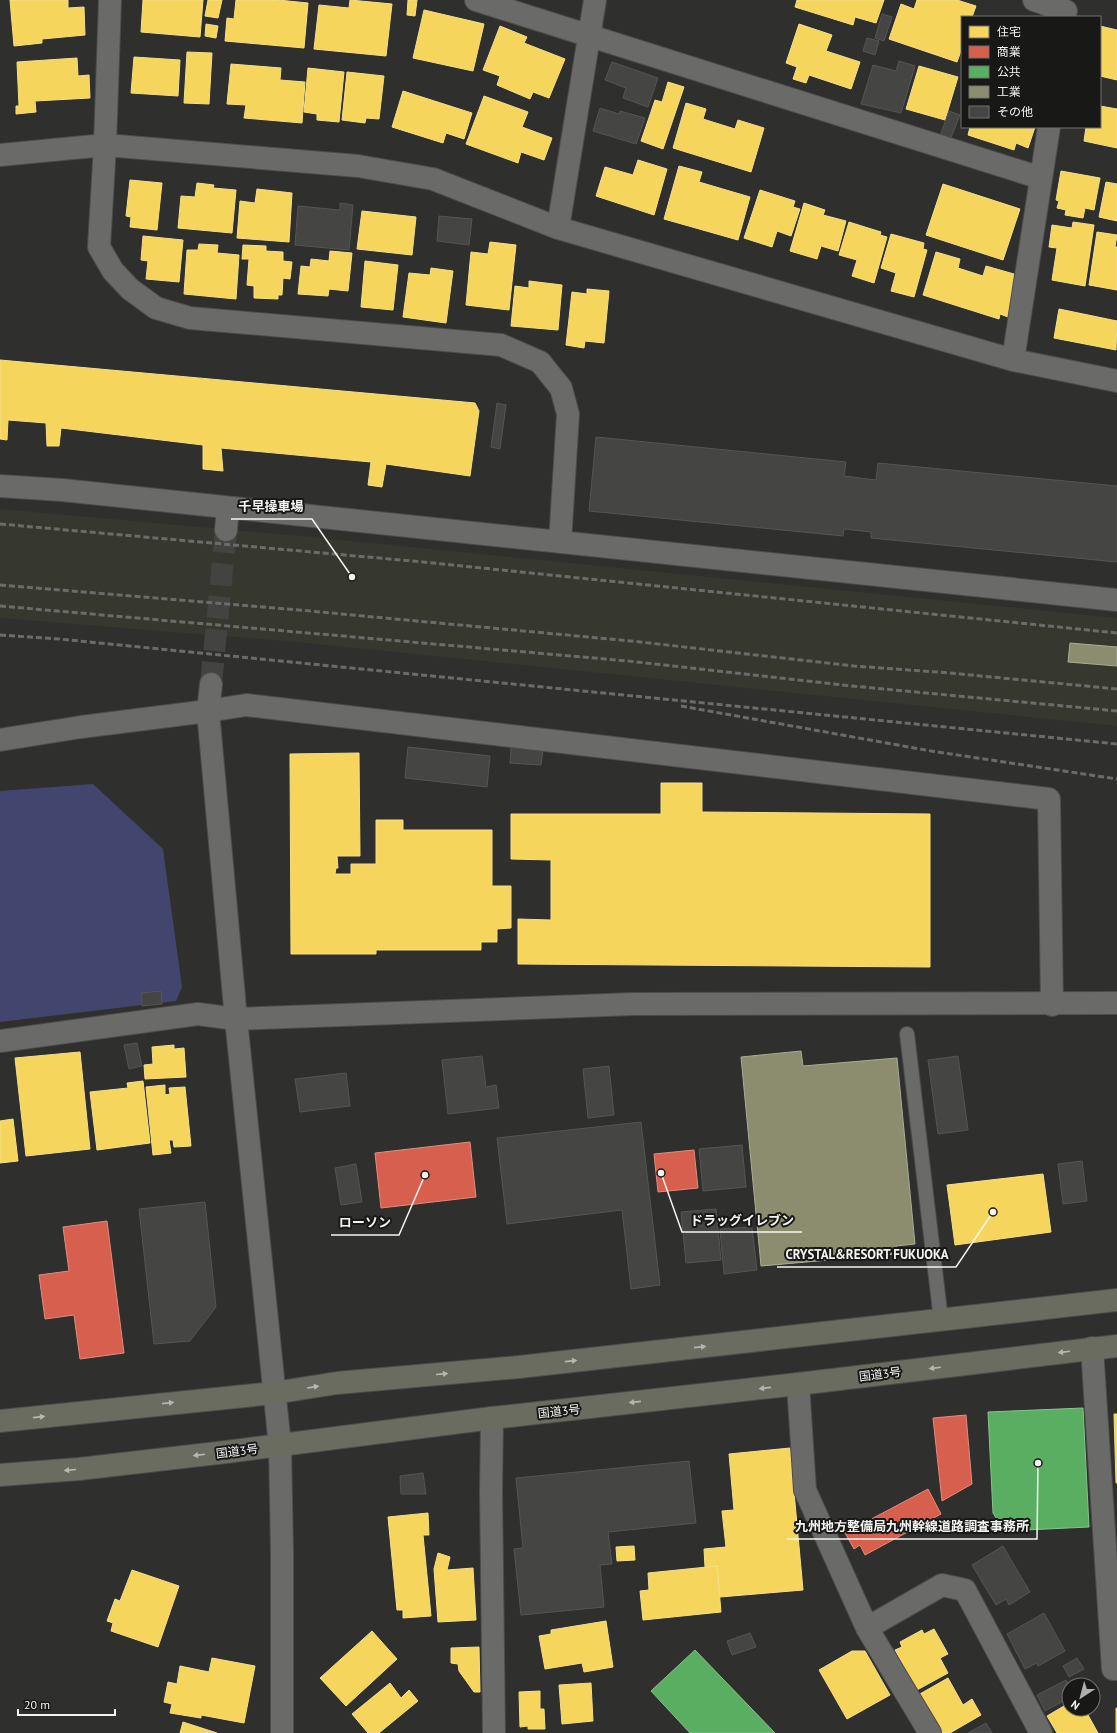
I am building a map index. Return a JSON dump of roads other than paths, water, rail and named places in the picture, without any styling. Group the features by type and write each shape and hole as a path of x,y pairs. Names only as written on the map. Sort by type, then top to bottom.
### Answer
{"highway":[{"path":"0,1422 274,1393 337,1383 527,1366 1117,1300"},
{"name":"国道3号","path":"0,1476 79,1469 280,1446 492,1418 798,1384 1117,1346"}],"street":[{"path":"110,0 105,145 99,247 113,271 126,284 156,308 190,318 501,345 540,362 561,388 568,414 560,542"},
{"path":"476,0 1041,178"},
{"path":"558,228 594,0"},
{"path":"1034,0 1067,9"},
{"path":"1013,360 1049,128"},
{"path":"0,155 105,145 358,166 433,179 558,228 1013,360 1117,381"},
{"path":"0,486 62,490 1117,600"},
{"path":"226,530 228,508"},
{"path":"211,684 208,711 236,1019 280,1446 282,1551 282,1733"},
{"path":"0,740 81,727 246,705 1049,799 1052,1005"},
{"path":"0,1041 198,1014 236,1019 633,1004 1052,1005 1117,1003"},
{"path":"1092,1348 1113,1669 1117,1670"},
{"path":"798,1384 805,1490 867,1628 930,1733"},
{"path":"492,1418 491,1490 494,1733"},
{"path":"867,1628 942,1585 965,1590 1041,1733"}],"lane":[{"path":"907,1034 941,1320"}],"tunnel":[{"path":"211,684 226,530"}],"railway":[{"path":"0,524 423,562 1117,633"},
{"path":"0,585 299,610 631,641 854,666 950,673 1117,689"},
{"path":"0,606 628,661 852,686 1117,711"},
{"path":"0,635 59,639 1117,744"},
{"path":"681,706 931,751 1117,779"}],"place":[{"name":"千早操車場","path":"352,577"},
{"name":"ドラッグイレブン","path":"661,1173"},
{"name":"ローソン","path":"425,1175"},
{"name":"CRYSTAL&RESORT FUKUOKA","path":"993,1212"},
{"name":"九州地方整備局九州幹線道路調査事務所","path":"1038,1463"}]}
